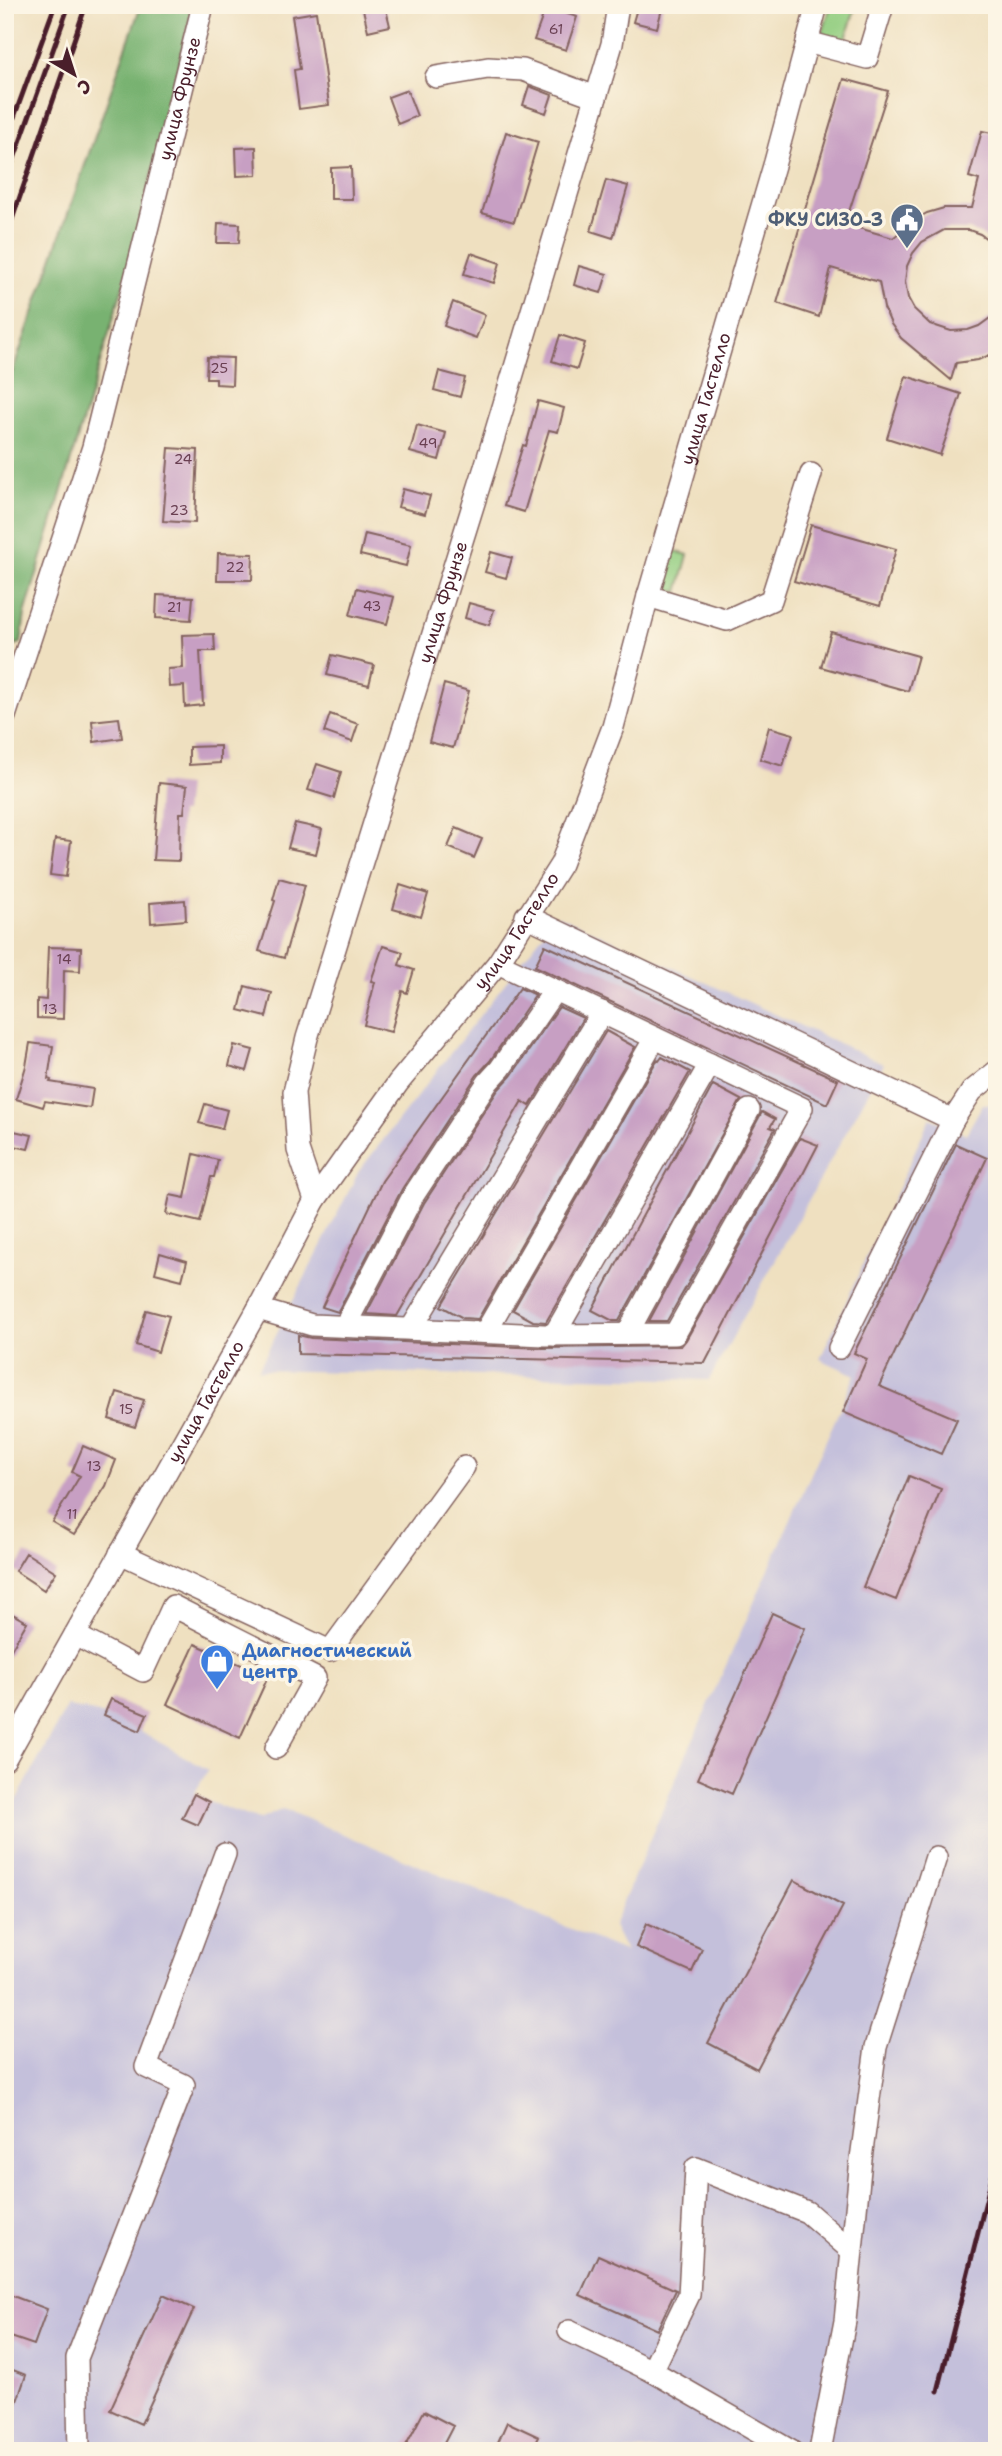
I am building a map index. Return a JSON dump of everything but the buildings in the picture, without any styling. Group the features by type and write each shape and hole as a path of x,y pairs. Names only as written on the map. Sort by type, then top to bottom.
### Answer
{"street":[{"name":"улица Фрунзе","path":"5,716 93,447 203,5"},
{"name":"улица Фрунзе","path":"315,1200 298,1150 294,1092 307,1038 486,464 596,97 611,44 618,5"},
{"name":"улица Гастелло","path":"5,1759 258,1308 315,1200 398,1083 498,963 561,864 613,727 648,596 775,162 817,5"},
{"path":"807,42 867,58 883,5"},
{"path":"436,77 488,68 523,70 596,97"},
{"path":"648,596 727,620 771,600 811,474"},
{"path":"526,916 953,1120"},
{"path":"258,1308 312,1325 554,1335 675,1334 802,1108 498,963"},
{"path":"345,1326 412,1196 488,1082 555,990"},
{"path":"411,1329 602,1013"},
{"path":"486,1331 655,1038"},
{"path":"554,1335 710,1064"},
{"path":"839,1348 953,1120 972,1091 997,1072"},
{"path":"627,1334 749,1110"},
{"path":"330,1651 464,1467"},
{"path":"120,1553 330,1651 333,1659 324,1672 315,1678 276,1748"},
{"path":"75,1635 143,1671 173,1606 315,1678"},
{"path":"79,2451 77,2358 184,2085 146,2067 225,1854"},
{"path":"820,2451 845,2321 861,2159 876,2047 936,1857"},
{"path":"652,2371 689,2295 696,2168 807,2212 852,2251"},
{"path":"569,2331 652,2371 791,2451"}],"shaded area":[{"path":"558,915 884,1064 709,1380 258,1370 359,1171"},
{"path":"983,1104 997,1104 997,2451 5,2451 5,1822 67,1706 104,1715 140,1731 208,1770 194,1794 209,1802 259,1820 283,1809 626,1952 613,1926 855,1375 820,1359 930,1118 966,1134"}],"green space":[{"path":"141,5 193,5 129,266 25,614 21,643 5,649 5,393"},
{"path":"831,5 856,5 845,42 822,35"},
{"path":"672,550 688,555 678,592 661,588"}],"railway":[{"path":"5,142 55,5"},
{"path":"5,184 69,5"},
{"path":"6,237 86,5"},
{"path":"938,2391 997,2157"}],"place":[{"name":"ФКУ СИЗО-3","path":"907,250"},
{"name":"Диагностический центр","path":"217,1691"}]}
